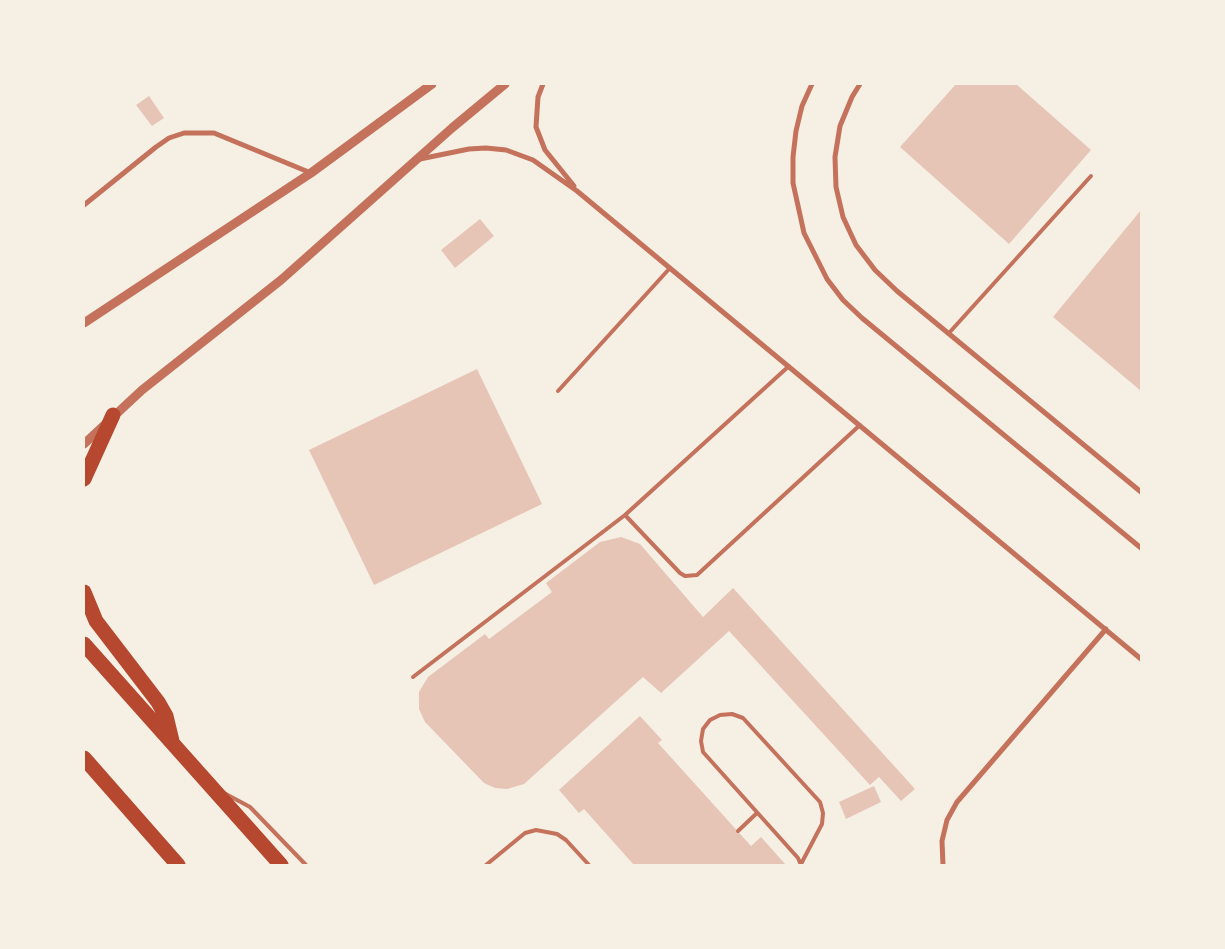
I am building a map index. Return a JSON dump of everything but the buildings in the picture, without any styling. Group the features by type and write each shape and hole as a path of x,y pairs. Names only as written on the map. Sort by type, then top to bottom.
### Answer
{"highway":[{"path":"84,479 113,415"},
{"path":"84,592 96,621 163,709 174,745"},
{"path":"84,644 281,865"},
{"path":"84,758 178,865"}],"street":[{"path":"84,324 311,174 432,84"},
{"path":"84,444 113,415 281,280 505,84"},
{"path":"543,84 538,98 536,127 544,150 577,191"},
{"path":"812,84 802,106 796,131 793,183 804,233 814,257 827,280 843,300 862,318 1141,548"},
{"path":"860,84 852,97 840,126 835,157 836,187 843,217 856,245 874,270 1141,492"},
{"path":"84,206 156,147 184,133 214,133 311,174"},
{"path":"417,160 469,149 506,150 533,160 577,191 1141,658"},
{"path":"943,865 942,841 947,820 957,802 1106,629"}],"lane":[{"path":"949,333 1091,176"},
{"path":"558,391 670,268"},
{"path":"413,677 625,515 789,366"},
{"path":"625,515 680,573 685,576 697,575 860,425"},
{"path":"732,714 743,718 820,802 823,813 822,824 801,865 798,858 702,752 703,730 710,720 720,715 732,714"},
{"path":"215,791 239,799 250,807 306,865"},
{"path":"738,831 757,813"},
{"path":"486,865 525,834 546,830 566,840 589,865"}]}
